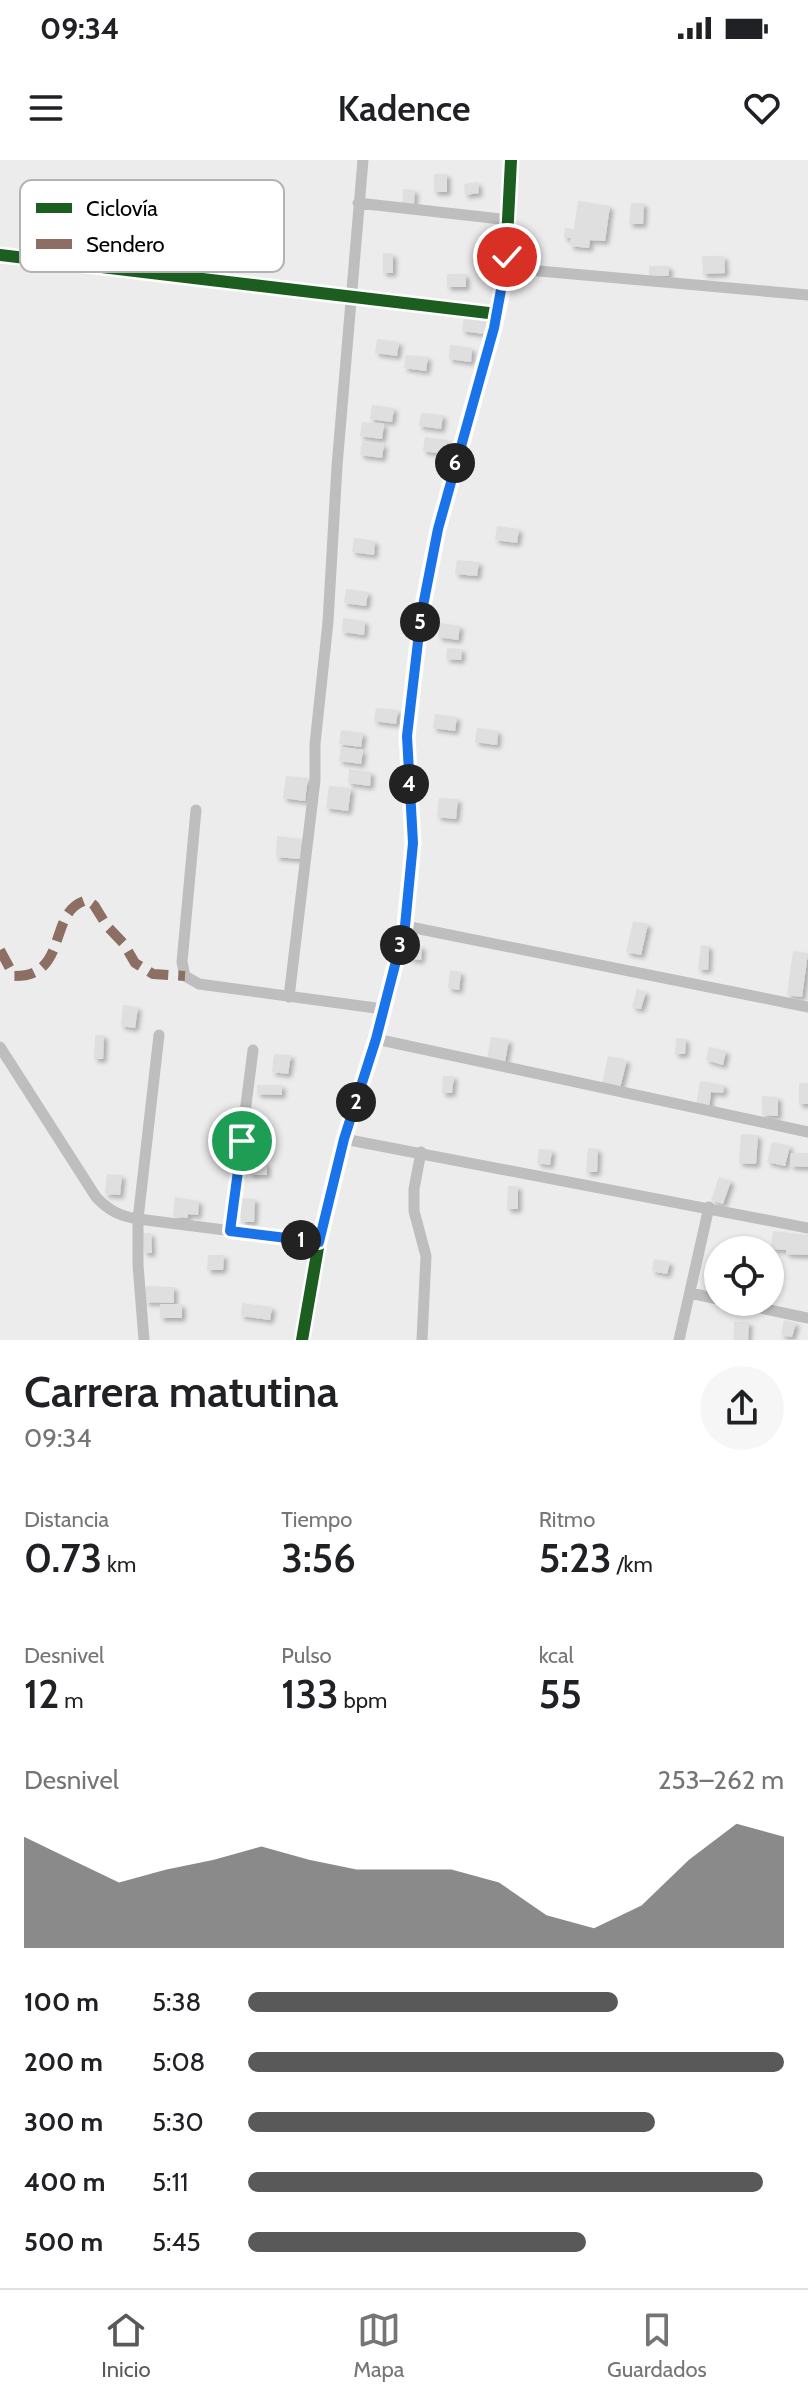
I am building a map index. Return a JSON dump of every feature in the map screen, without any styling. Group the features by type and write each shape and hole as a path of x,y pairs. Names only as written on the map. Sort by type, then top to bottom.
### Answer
{"street":[{"path":"289,997 315,780 315,744 328,622 363,160"},
{"path":"302,1340 319,1242 344,1139 376,1039 405,926 413,843 407,736 421,616 438,529 497,314 506,268 511,160"},
{"path":"358,203 510,220"},
{"path":"0,255 20,257"},
{"path":"506,268 808,295"},
{"path":"153,272 497,314"},
{"path":"196,810 182,962 185,976 199,984 383,1009"},
{"path":"405,926 808,1007"},
{"path":"144,1340 138,1219 159,1035"},
{"path":"376,1039 808,1132"},
{"path":"0,1047 96,1197 107,1209 138,1219 319,1242"},
{"path":"230,1231 253,1050"},
{"path":"344,1139 808,1228"},
{"path":"421,1152 414,1189 414,1211 426,1256 422,1340"},
{"path":"679,1340 709,1207"},
{"path":"690,1293 704,1296"},
{"path":"784,1313 808,1318"}],"shaded area":[{"path":"0,160 808,160 808,1340 0,1340"}],"building":[{"path":"434,174 447,174 447,192 434,192"},
{"path":"478,182 479,193 465,195 464,184"},
{"path":"403,189 415,190 414,204 403,204"},
{"path":"578,201 610,206 605,241 590,240 589,248 570,246 571,238 564,238 565,228 574,229"},
{"path":"631,203 644,203 643,224 629,224"},
{"path":"383,253 393,254 393,273 383,273"},
{"path":"702,256 724,256 725,273 703,274"},
{"path":"649,266 669,266 669,276 649,276"},
{"path":"447,274 466,274 466,287 447,287"},
{"path":"464,317 486,320 484,334 462,331"},
{"path":"377,339 399,342 397,356 375,353"},
{"path":"450,345 472,348 471,362 449,359"},
{"path":"406,355 428,357 426,371 404,368"},
{"path":"372,405 394,408 392,422 370,419"},
{"path":"421,413 443,415 441,429 419,426"},
{"path":"362,422 384,424 382,439 360,436"},
{"path":"425,437 447,440 445,454 423,451"},
{"path":"362,441 384,444 382,458 360,455"},
{"path":"497,526 519,529 517,543 495,540"},
{"path":"354,538 375,541 374,555 352,552"},
{"path":"457,560 479,562 477,576 455,574"},
{"path":"346,589 368,592 366,606 344,603"},
{"path":"343,618 365,621 364,635 342,632"},
{"path":"440,623 460,626 458,640 438,637"},
{"path":"447,648 462,649 461,660 446,659"},
{"path":"376,708 398,710 396,724 374,721"},
{"path":"435,714 457,717 455,731 433,728"},
{"path":"477,728 498,731 497,745 475,742"},
{"path":"341,730 363,733 361,747 339,744"},
{"path":"341,747 363,750 361,764 339,761"},
{"path":"349,769 371,772 370,786 348,783"},
{"path":"286,776 308,778 305,801 283,798"},
{"path":"329,786 351,788 348,811 326,808"},
{"path":"439,798 458,799 456,819 437,817"},
{"path":"277,836 302,839 300,859 276,857"},
{"path":"633,921 648,924 641,955 626,952"},
{"path":"410,945 422,946 421,960 409,959"},
{"path":"701,945 709,946 708,970 698,969"},
{"path":"793,951 808,953 802,997 787,995"},
{"path":"450,970 461,972 459,990 448,988"},
{"path":"637,989 646,992 641,1009 632,1007"},
{"path":"123,1005 138,1007 135,1028 121,1026"},
{"path":"95,1035 104,1035 103,1059 94,1059"},
{"path":"491,1037 509,1040 505,1062 487,1059"},
{"path":"676,1038 686,1039 685,1054 675,1054"},
{"path":"709,1047 726,1051 723,1065 706,1060"},
{"path":"274,1054 291,1055 288,1074 272,1072"},
{"path":"608,1056 627,1060 620,1088 602,1084"},
{"path":"443,1076 454,1076 452,1093 442,1093"},
{"path":"700,1081 724,1085 723,1093 711,1092 709,1108 696,1106"},
{"path":"799,1083 808,1083 808,1104 799,1104"},
{"path":"257,1085 282,1085 282,1095 257,1094"},
{"path":"762,1096 778,1097 778,1116 762,1115"},
{"path":"741,1134 758,1135 756,1164 739,1163"},
{"path":"772,1142 790,1146 785,1166 767,1162"},
{"path":"588,1148 598,1149 597,1172 586,1172"},
{"path":"539,1149 552,1150 550,1165 537,1163"},
{"path":"791,1153 808,1153 808,1167 790,1166"},
{"path":"249,1163 267,1163 267,1175 249,1175"},
{"path":"107,1174 122,1175 120,1195 105,1194"},
{"path":"719,1177 731,1181 723,1204 711,1200"},
{"path":"508,1186 518,1186 518,1209 507,1209"},
{"path":"175,1197 199,1201 198,1215 173,1217"},
{"path":"241,1198 255,1199 254,1222 241,1222"},
{"path":"773,1231 808,1235 808,1255 786,1254 784,1236 772,1236"},
{"path":"143,1233 151,1233 152,1253 144,1253"},
{"path":"208,1255 224,1255 223,1270 207,1270"},
{"path":"654,1259 670,1262 667,1274 652,1271"},
{"path":"146,1286 174,1287 174,1303 145,1302"},
{"path":"242,1303 272,1307 270,1320 241,1316"},
{"path":"160,1304 182,1304 182,1318 160,1318"},
{"path":"784,1320 796,1323 792,1337 781,1335"},
{"path":"734,1322 749,1322 748,1340 734,1340"}],"marked path":[{"path":"0,950 14,976 33,973 50,957 68,913 87,900 124,944 135,963 153,974 185,976"}],"cycle path":[{"path":"302,1340 319,1242 344,1139 376,1039 405,926 413,843 407,736 421,616 438,529 505,279 511,160"},
{"path":"0,255 20,257"},
{"path":"143,272 497,314"}],"route":[{"path":"242,1141 230,1231 319,1242 344,1139 376,1039 405,926 413,843 407,736 421,616 438,529 494,328 507,257"}]}
